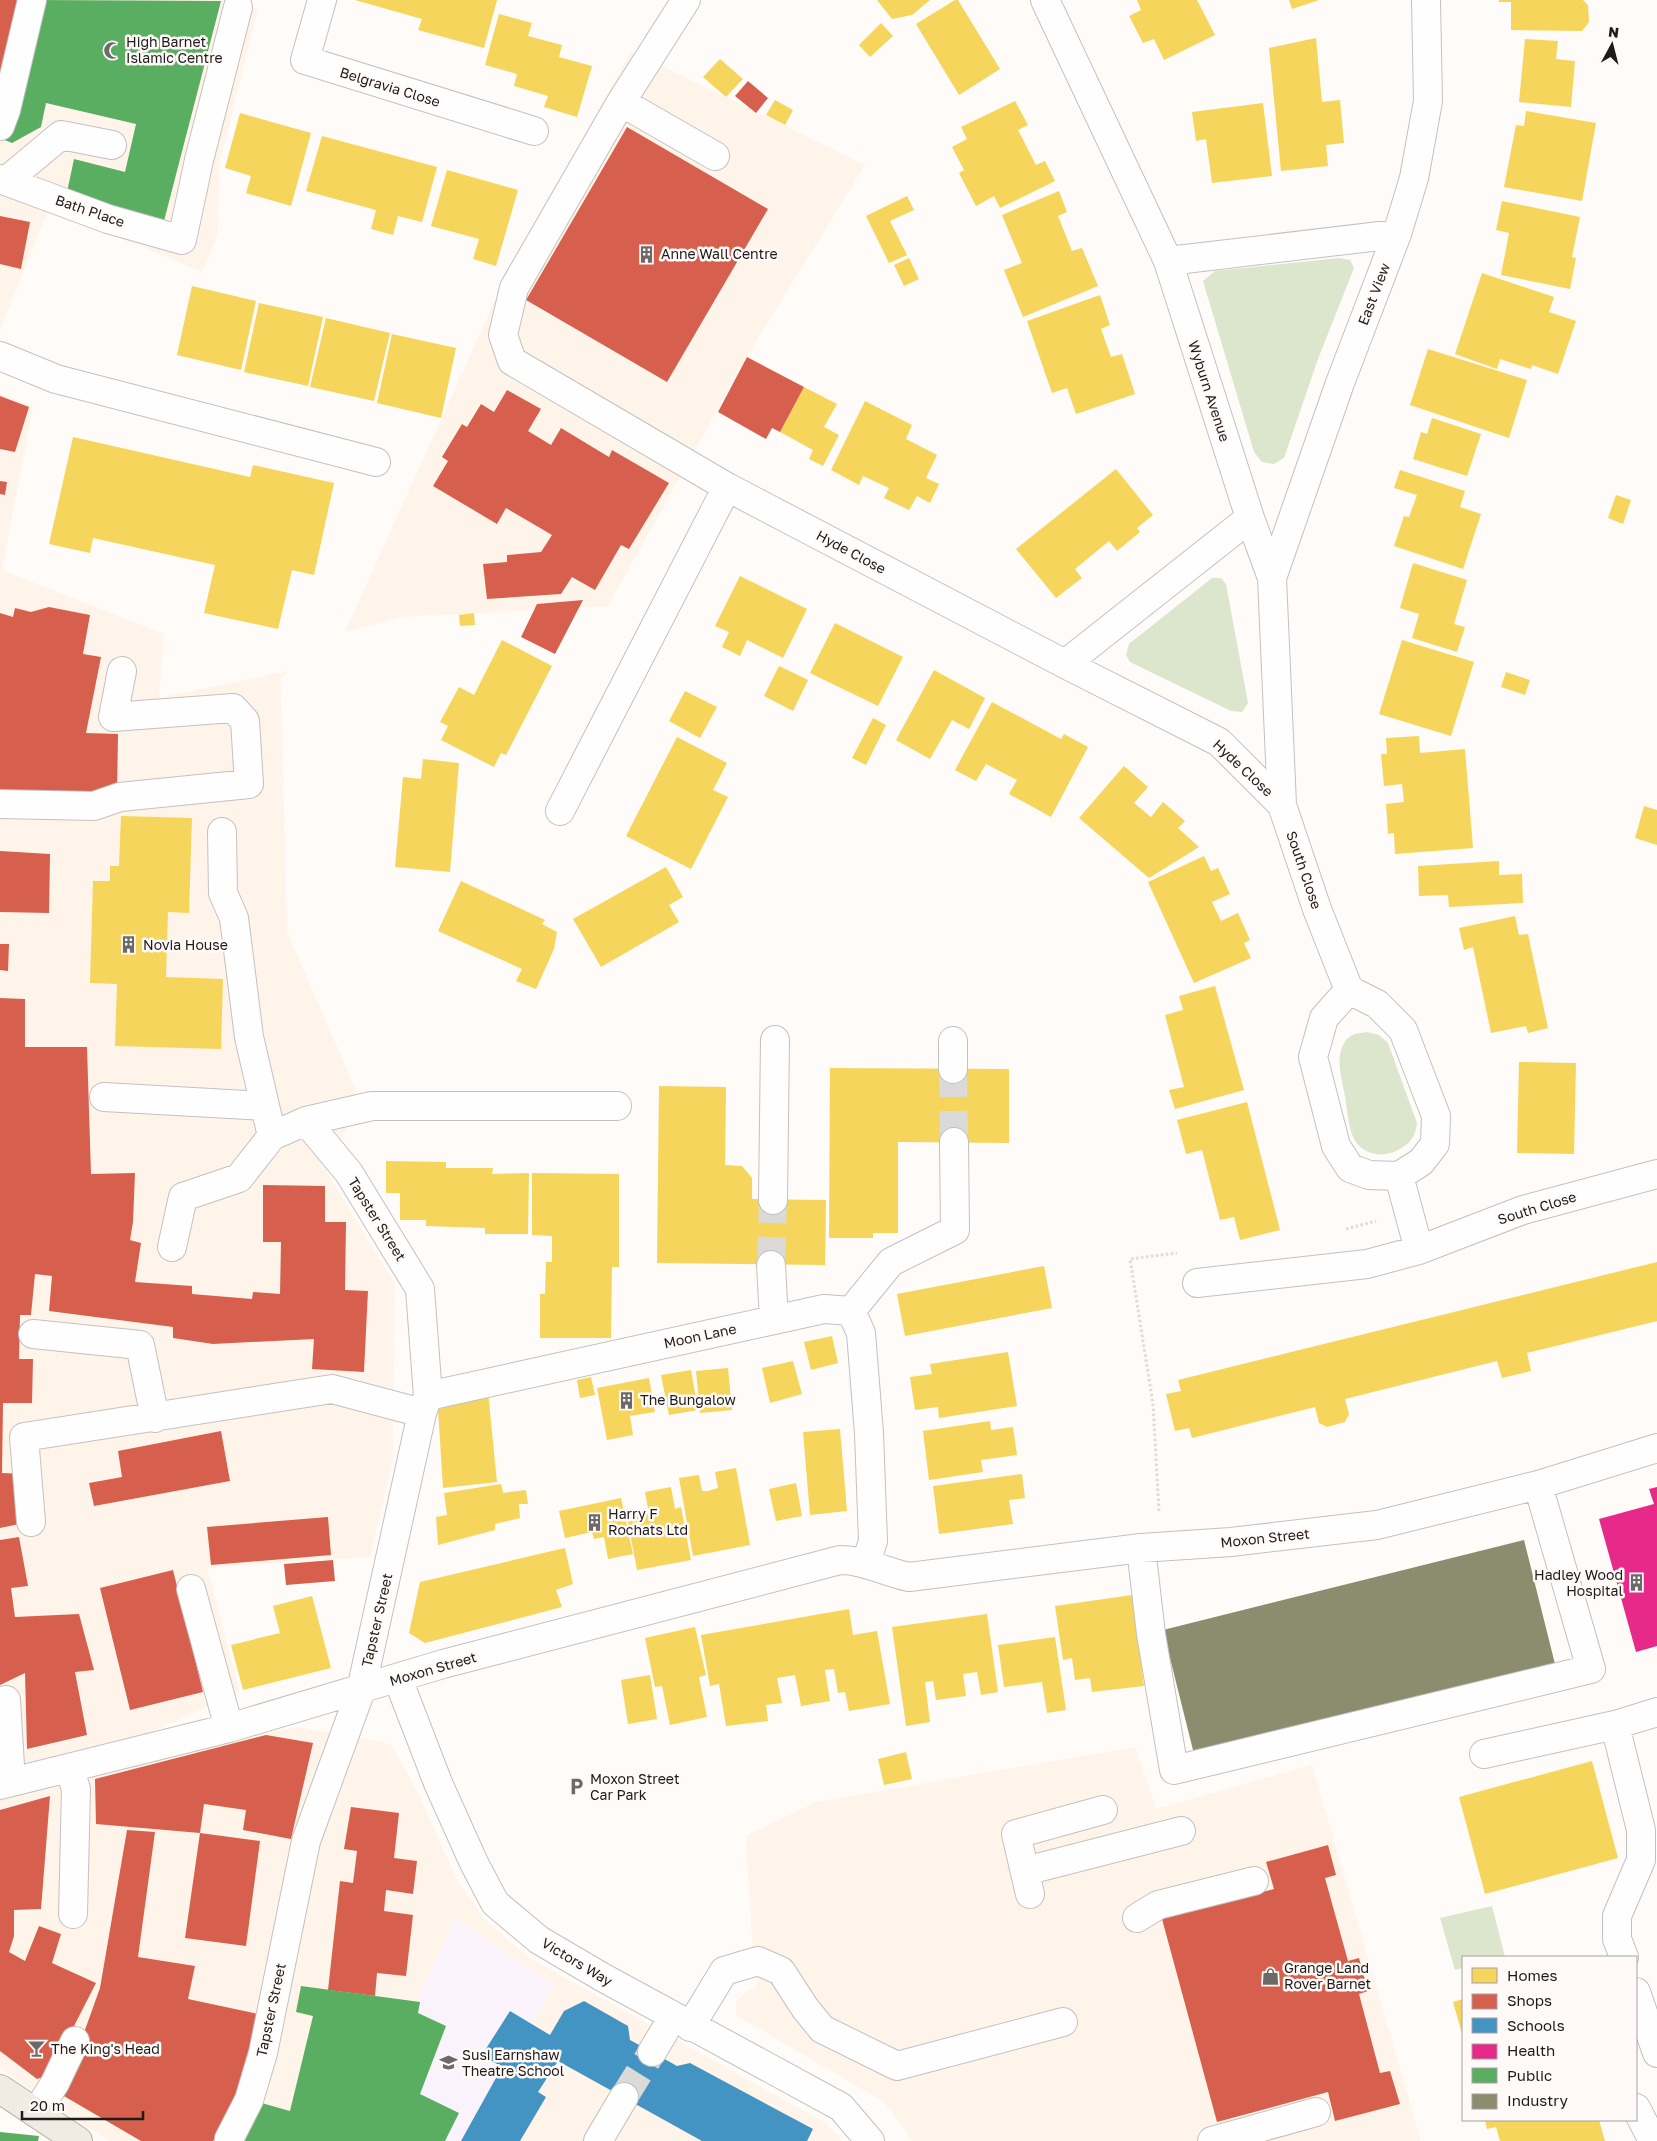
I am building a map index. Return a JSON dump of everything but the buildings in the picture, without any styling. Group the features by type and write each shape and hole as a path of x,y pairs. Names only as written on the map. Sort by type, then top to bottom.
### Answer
{"main road":[{"path":"0,2089 78,2141"}],"street":[{"path":"0,126 6,110 32,0"},
{"name":"Belgravia Close","path":"322,0 305,60 534,131"},
{"name":"Hyde Close","path":"686,0 621,102 514,288 503,334 512,361 727,487 1065,664 1219,742 1282,805"},
{"name":"Wyburn Avenue","path":"1046,0 1168,261 1250,518 1272,578 1282,805"},
{"name":"East View","path":"1272,578 1340,382 1397,234 1414,178 1428,102 1426,0"},
{"name":"Bath Place","path":"3,180 108,219 182,240 198,160 238,7"},
{"path":"621,102 715,156"},
{"path":"3,180 61,135 112,145"},
{"path":"1168,261 1397,234"},
{"path":"0,356 56,378 376,462"},
{"path":"560,812 727,487"},
{"path":"1065,664 1250,518"},
{"path":"0,804 94,806 120,797 249,784 245,721 233,708 113,717 122,671"},
{"name":"South Close","path":"1282,805 1317,909 1349,990"},
{"path":"222,832 223,893 234,918 249,1037 272,1136"},
{"path":"1349,990 1377,1004 1403,1030 1436,1116 1435,1144 1421,1162 1399,1176 1369,1176 1350,1168 1336,1146 1313,1057 1324,1018 1349,990"},
{"path":"773,1200 775,1040"},
{"path":"953,1040 953,1069"},
{"path":"104,1097 264,1106"},
{"path":"172,1247 183,1196 239,1178 272,1136 306,1121 372,1106 616,1106"},
{"name":"Tapster Street","path":"229,2139 249,2100 263,2053 306,1841 361,1690 425,1405 420,1289 349,1173 306,1121"},
{"path":"866,1563 873,1540 869,1433 862,1333 851,1311 891,1262 955,1230 954,1142"},
{"name":"South Close","path":"1197,1283 1367,1264 1419,1250 1523,1210 1657,1174"},
{"path":"1399,1176 1419,1250"},
{"path":"770,1265 774,1320"},
{"name":"Moon Lane","path":"425,1405 774,1320 824,1309 851,1311"},
{"path":"33,1334 140,1345 155,1418"},
{"path":"31,1522 24,1437 332,1390 425,1405"},
{"name":"Moxon Street","path":"5,1784 229,1728 443,1664 840,1560 854,1560 909,1577 1152,1547 1231,1542 1377,1525 1538,1485 1657,1448"},
{"path":"1152,1547 1151,1634 1174,1770 1592,1669 1538,1485"},
{"path":"191,1589 229,1728"},
{"name":"Victors Way","path":"398,1679 438,1783 474,1863 495,1903 538,1940 681,2022 841,2108 870,2141"},
{"path":"5,1784 6,1700"},
{"path":"1484,1754 1615,1725 1657,1712"},
{"path":"1615,1725 1641,1830 1641,1860 1617,1916 1617,1939 1624,1956"},
{"path":"69,1768 76,1789 73,1914"},
{"path":"1103,1810 1016,1834 1028,1882 1181,1831"},
{"path":"1137,1918 1158,1905 1254,1880"},
{"path":"652,2052 681,2022 724,1970 758,1960 781,1972 805,2008 822,2028 897,2066 1063,2022"},
{"path":"1637,1995 1657,2052"},
{"path":"36,2113 55,2083 76,2040"},
{"path":"598,2141 624,2097"},
{"path":"1637,2110 1653,2141"},
{"path":"1212,2141 1316,2112"}],"path":[{"path":"1338,1231 1409,1213"},
{"path":"1152,1547 1154,1404 1130,1259 1187,1252"}],"shaded area":[{"path":"0,0 222,0 258,9 219,165 218,235 202,272 49,208 0,330"},
{"path":"631,51 865,165 749,353 608,606 401,617 345,632 495,300"},
{"path":"0,394 33,406 2,570 164,634 159,698 289,671 281,679 287,932 360,1100 326,1171 395,1284 393,1460 370,1557 207,1568 240,1692 72,1767 299,1727 391,1744 418,1793 457,1880 485,1920 528,1957 824,2122 842,2141 109,2141 33,2092 0,2067"},
{"path":"1135,1747 1156,1809 1312,1765 1421,2141 913,2141 884,2102 736,2015 736,2002 746,1992 757,1988 752,1942 746,1836 816,1802"},
{"name":"Susi Earnshaw Theatre School","path":"455,1918 554,1986 462,2141 352,2141"}],"green space":[{"path":"1339,258 1350,260 1354,268 1318,359 1284,458 1274,464 1262,462 1254,452 1203,281 1215,271"},
{"path":"1212,578 1221,578 1226,584 1248,703 1242,712 1231,711 1130,662 1126,655 1129,644"},
{"path":"1367,1032 1379,1035 1388,1043 1417,1123 1415,1133 1408,1143 1396,1151 1383,1154 1370,1153 1355,1141 1349,1120 1340,1069 1341,1049 1344,1043 1351,1036"},
{"path":"1492,1906 1505,1956 1462,1956 1462,1968 1455,1970 1440,1918"}],"tunnel":[{"path":"953,1069 954,1142"},
{"path":"771,1265 773,1200"},
{"path":"624,2097 652,2052"}],"place":[{"name":"High Barnet Islamic Centre","path":"112,50"},
{"name":"Anne Wall Centre","path":"647,254"},
{"name":"Novia House","path":"129,945"},
{"name":"The Bungalow","path":"626,1400"},
{"name":"Harry F Rochats Ltd","path":"594,1522"},
{"name":"Hadley Wood Hospital","path":"1637,1583"},
{"name":"Moxon Street Car Park","path":"576,1787"},
{"name":"Grange Land Rover Barnet","path":"1270,1976"},
{"name":"The King's Head","path":"37,2049"},
{"name":"Susi Earnshaw Theatre School","path":"448,2063"}]}
